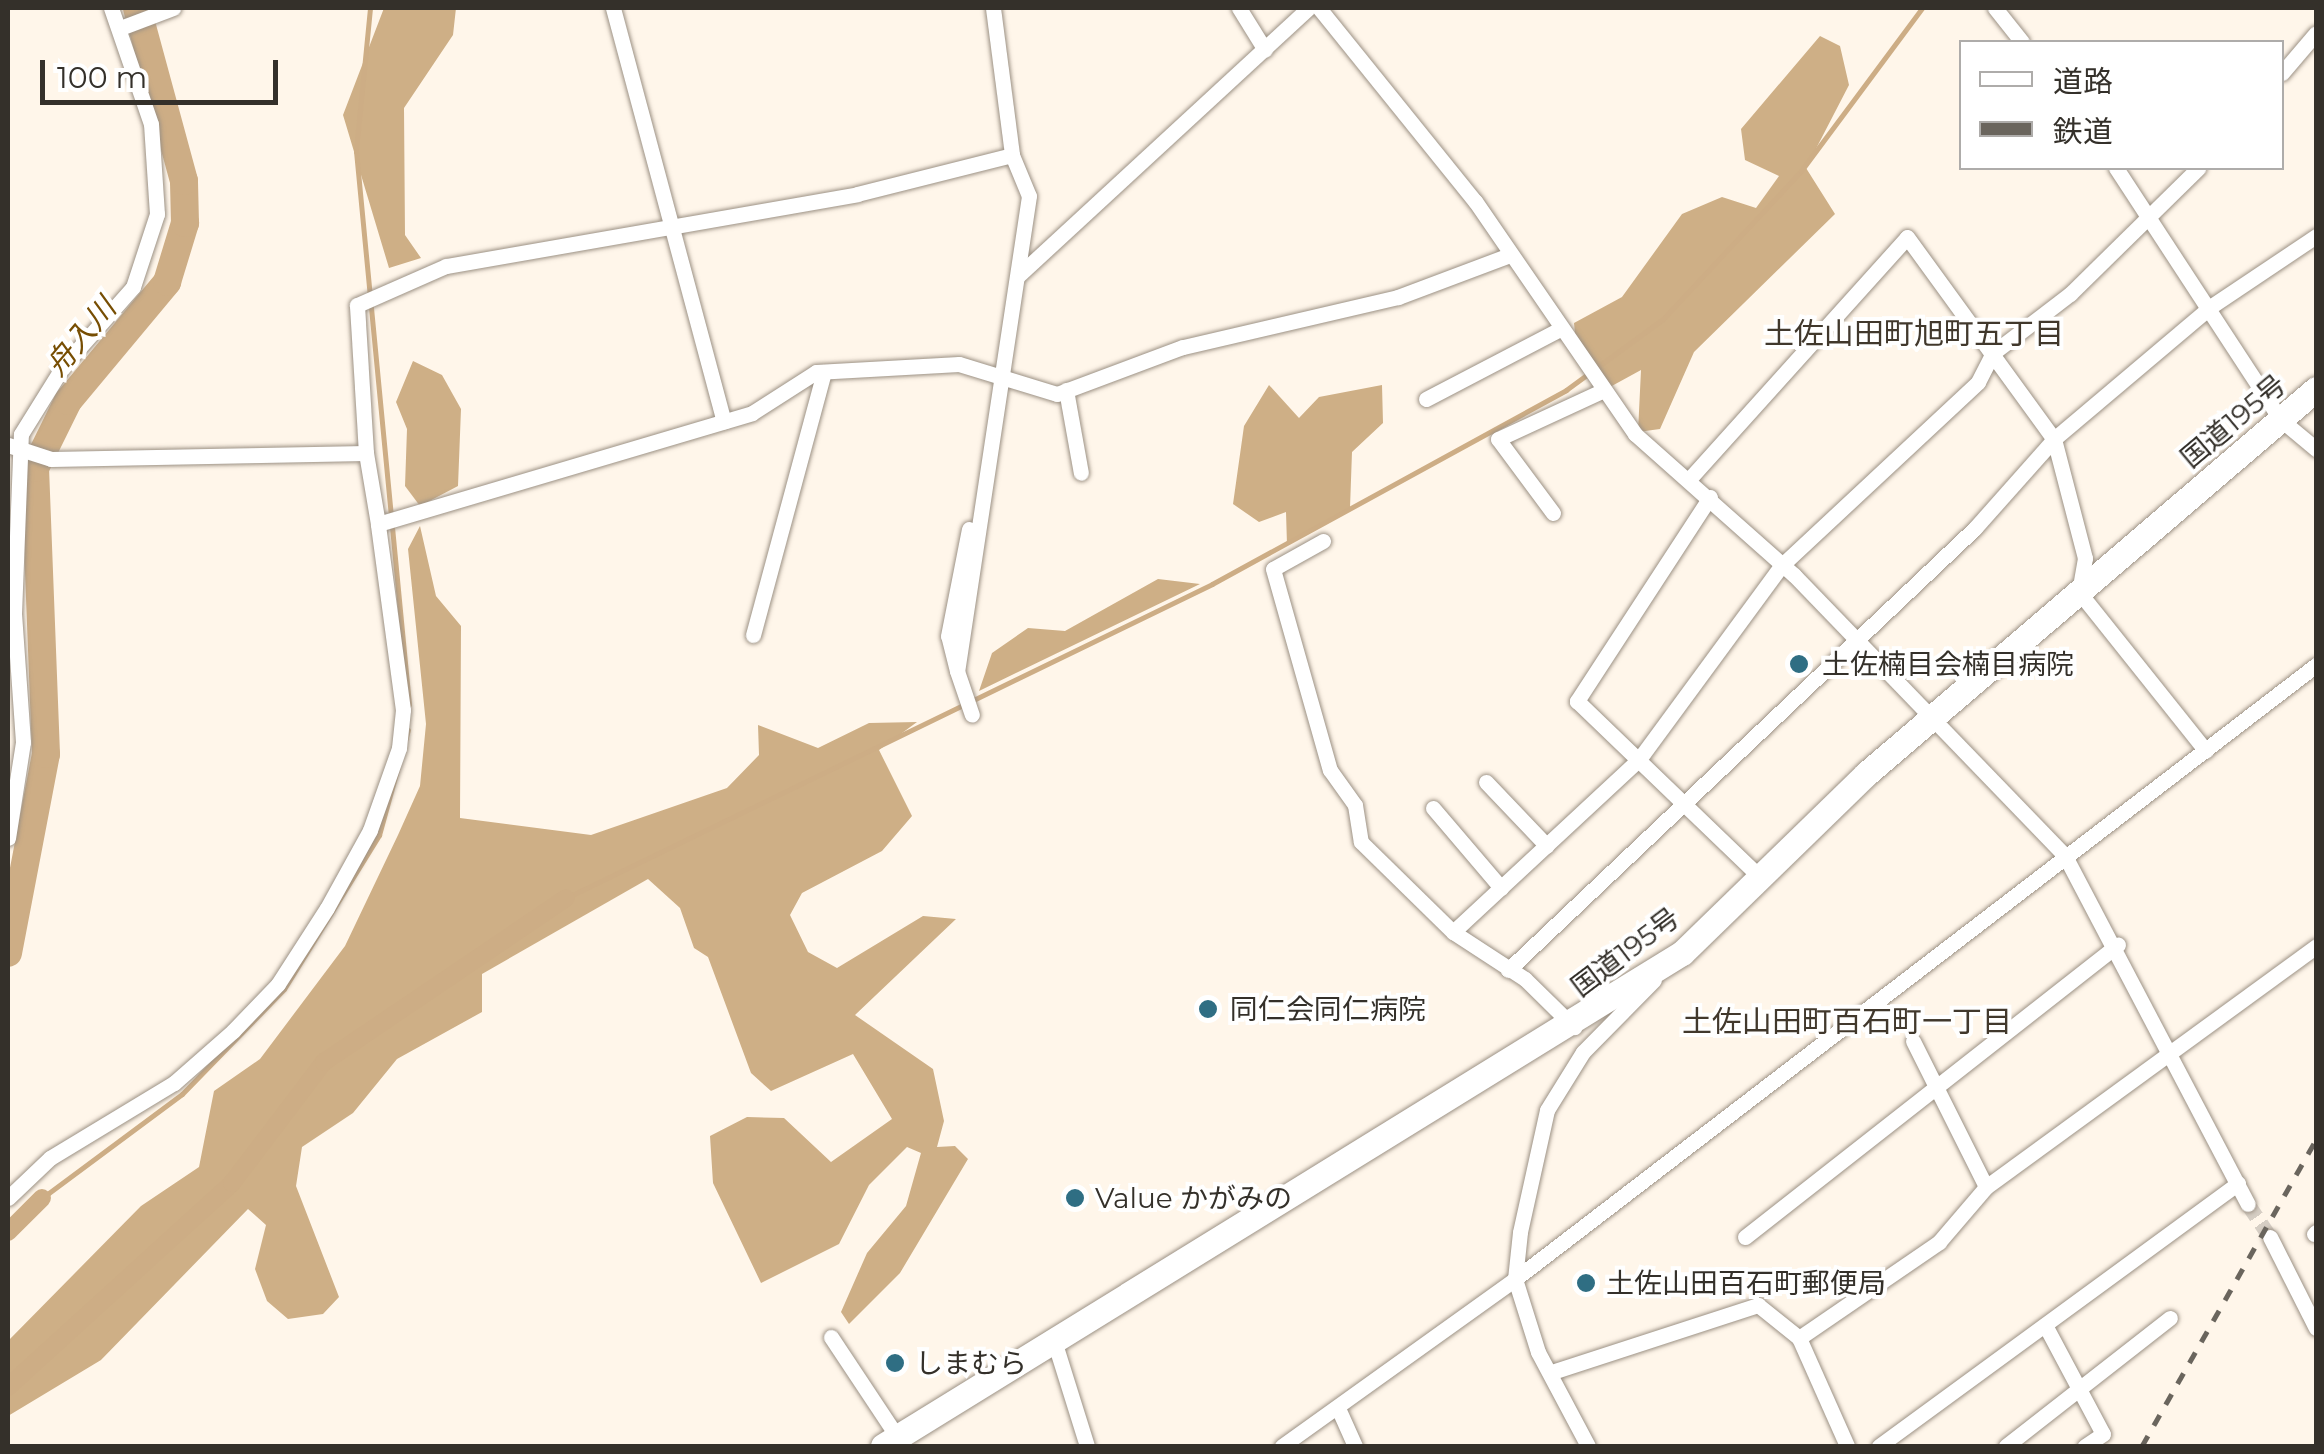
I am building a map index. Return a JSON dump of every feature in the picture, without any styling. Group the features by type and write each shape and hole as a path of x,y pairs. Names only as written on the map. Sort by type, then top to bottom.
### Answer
{"highway":[{"name":"国道195号","path":"891,1442 1056,1347 1574,1028 1682,953 1935,714 2316,389"}],"street":[{"path":"8,838 23,742 14,614 22,434 44,392 133,288 152,243 151,124 111,8"},
{"path":"613,8 676,229 724,421"},
{"path":"972,716 958,692 957,670 1029,196 1012,155 994,8"},
{"path":"1239,8 1265,50"},
{"path":"1019,275 1308,8"},
{"path":"1320,8 1510,255 1636,434 1692,476 1935,714 2065,856 2118,945 2248,1204"},
{"path":"1995,8 2020,40"},
{"path":"120,28 166,11"},
{"path":"2284,71 2316,33"},
{"path":"8,1198 50,1158 174,1084 234,1031 278,984 328,908 370,830 399,748 402,710 382,523 366,453 357,306 446,266 676,229 1012,155"},
{"path":"2118,170 2154,218 2280,419 2316,448"},
{"path":"1453,932 1640,758 1782,565 1978,382 1993,354 2154,218 2196,170"},
{"path":"1692,476 1907,236 2054,440 2085,558 2079,592 2206,750"},
{"path":"1508,970 1686,804 1852,636 1974,528 2054,440 2210,308 2316,236"},
{"path":"382,523 724,421 824,372 959,364 1066,390 1183,347 1398,296 1510,255"},
{"path":"1426,399 1560,328"},
{"path":"753,635 824,372"},
{"path":"1554,514 1498,440 1600,388"},
{"path":"1066,390 1082,472"},
{"path":"8,445 22,456 51,458 366,453"},
{"path":"1710,497 1577,701 1760,877"},
{"path":"1323,541 1273,569 1330,770 1355,805 1362,842 1453,932 1508,970 1574,1028"},
{"path":"1282,1446 1515,1279 2316,665"},
{"path":"1486,782 1547,846"},
{"path":"1433,808 1501,888"},
{"path":"1745,1237 2118,945"},
{"path":"1799,1338 1939,1242 1986,1188 2316,946"},
{"path":"1588,1446 1552,1372 1515,1279 1547,1110 1582,1052 1682,953"},
{"path":"1914,1040 1986,1188"},
{"path":"1879,1446 2238,1183"},
{"path":"2270,1237 2316,1328"},
{"path":"1552,1372 1758,1305 1799,1338 1847,1446"},
{"path":"2006,1446 2170,1318"},
{"path":"2046,1325 2103,1434 2086,1446"},
{"path":"832,1337 891,1442"},
{"path":"1056,1347 1086,1446"},
{"path":"1338,1408 1355,1446"}],"shaded area":[{"path":"384,8 456,8 453,35 404,108 405,235 421,258 389,268 343,115"},
{"path":"1820,36 1840,46 1849,85 1806,168 1835,214 1694,352 1660,429 1638,432 1641,370 1599,393 1577,356 1574,323 1622,297 1682,214 1722,197 1756,208 1779,176 1745,160 1741,129"},
{"path":"413,361 442,375 461,409 458,486 420,506 405,486 407,429 396,402"},
{"path":"1269,385 1299,418 1319,397 1382,385 1383,423 1352,452 1350,508 1287,545 1286,512 1259,522 1233,504 1244,426"},
{"path":"420,526 436,596 461,626 460,818 591,835 727,788 759,755 758,725 818,748 869,723 917,722 879,750 912,816 882,851 802,893 790,915 808,952 837,968 923,916 956,919 855,1015 933,1069 944,1121 937,1147 955,1146 968,1159 900,1273 849,1324 841,1312 867,1253 906,1206 921,1153 907,1147 869,1185 839,1244 761,1283 713,1183 710,1136 747,1117 784,1118 831,1162 892,1119 853,1054 771,1091 751,1073 708,957 694,948 680,908 648,879 482,974 482,1012 397,1059 353,1113 302,1147 296,1186 339,1297 323,1314 288,1319 267,1301 255,1269 266,1225 248,1209 101,1360 8,1416 8,1341 141,1206 199,1167 214,1091 260,1059 345,946 398,835 420,786 426,724 408,549"},
{"path":"1158,579 1200,584 979,691 992,653 1028,628 1065,631"}],"waterway":[{"name":"舟入川","path":"8,953 46,754 35,468 68,401 167,282 185,223 184,181 137,8"},
{"path":"370,8 356,151 409,704"},
{"path":"566,898 1212,584 1566,390 1663,319 1801,171 1922,8"},
{"path":"42,1198 182,1094 284,989 379,835 408,730"},
{"path":"8,1387 232,1183 324,1062 566,898"},
{"path":"8,1232 42,1198"}],"tunnel":[{"path":"2248,1204 2270,1237"}],"railway":[{"path":"2142,1446 2316,1140"}],"place":[{"name":"土佐楠目会楠目病院","path":"1799,664"},
{"name":"同仁会同仁病院","path":"1208,1009"},
{"name":"Value かがみの","path":"1075,1198"},
{"name":"土佐山田百石町郵便局","path":"1586,1283"},
{"name":"しまむら","path":"895,1363"}],"district":[{"name":"土佐山田町旭町五丁目","path":"1914,334"},
{"name":"土佐山田町百石町一丁目","path":"1847,1022"}]}
